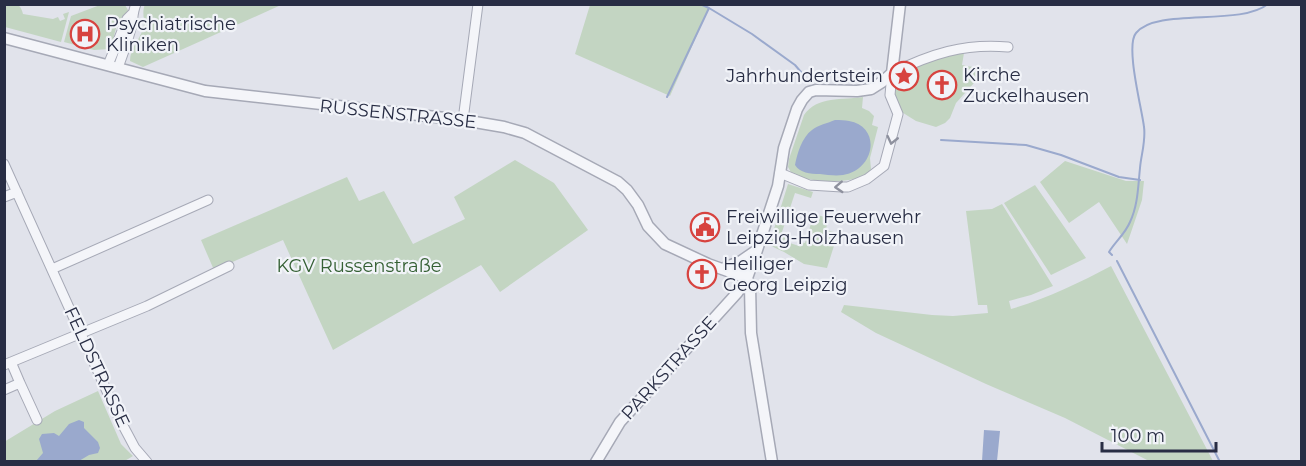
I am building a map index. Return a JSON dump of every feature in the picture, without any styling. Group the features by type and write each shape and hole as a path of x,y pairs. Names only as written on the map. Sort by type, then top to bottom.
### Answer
{"street":[{"path":"463,120 478,4"},
{"path":"780,173 806,184 822,187 848,187 867,179 884,166 898,114 890,95 900,4"},
{"path":"113,66 133,21 134,9"},
{"name":"RUSSENSTRASSE","path":"4,38 205,91 463,120 525,133 618,182 638,205 648,226 665,244 747,278"},
{"path":"772,462 751,333 750,286 747,278 778,186 784,148 798,106 808,92 816,90 871,89 892,73 932,55 955,49 993,45 1008,47"},
{"name":"FELDSTRASSE","path":"4,164 104,387 135,448 147,462"},
{"path":"4,197 17,192"},
{"path":"52,269 208,200"},
{"path":"722,269 757,250"},
{"path":"37,420 8,363 147,306 229,266"},
{"name":"PARKSTRASSE","path":"596,462 620,422 747,278"},
{"path":"4,390 20,383"}],"green space":[{"path":"145,4 281,5 143,67 130,61 131,52 143,29"},
{"path":"706,4 709,8 670,96 575,54 590,5"},
{"path":"4,5 17,5 23,14 53,19 58,17 60,21 65,19 63,14 69,12 61,42 5,27"},
{"path":"100,5 125,5 128,10 118,23 110,49 94,50 64,42 71,16"},
{"path":"960,51 964,53 962,65 983,69 982,74 956,103 950,118 945,123 936,127 916,121 900,111 894,92 894,82 903,70"},
{"path":"863,97 862,108 874,116 872,125 878,127 870,158 871,169 865,175 846,180 823,181 793,176 788,167 789,159 804,115 809,109 823,102"},
{"name":"KGV Russenstraße","path":"515,160 554,183 588,230 500,292 481,265 333,350 283,240 214,270 201,240 347,177 359,201 384,191 413,244 465,219 454,197"},
{"path":"1065,161 1126,181 1144,181 1142,200 1127,244 1099,202 1069,223 1040,182"},
{"path":"788,184 813,192 811,198 795,193 781,235 786,236 784,241 799,246 800,242 805,243 814,214 828,218 826,230 838,233 827,268 804,264 769,245"},
{"path":"1035,185 1086,258 1051,275 1004,203"},
{"path":"1002,204 1053,286 1009,301 1011,309 1062,290 1111,266 1213,461 1149,461 1065,418 876,333 841,312 844,305 932,315 988,313 987,305 978,305 966,211 992,209"},
{"path":"98,391 121,444 133,456 123,462 5,461 4,442 55,411"}],"water":[{"path":"835,120 849,121 860,125 866,131 870,139 868,157 854,171 843,175 809,173 800,170 795,165 805,137 814,128"},
{"path":"79,420 84,422 84,428 98,442 100,448 98,453 79,461 36,461 43,453 39,439 42,434 54,433 59,436 69,424"},
{"path":"984,430 1000,431 997,461 982,461"}],"waterway":[{"path":"700,4 752,34 795,65 805,81"},
{"path":"1112,255 1109,252 1133,216 1144,143 1144,127 1132,51 1136,33 1147,25 1161,21 1238,15 1255,11 1268,4"},
{"path":"667,97 709,8"},
{"path":"941,140 1026,145 1061,155 1119,177 1140,180"},
{"path":"1117,261 1220,462"}],"place":[{"name":"Psychiatrische Kliniken","path":"85,34"},
{"name":"Jahrhundertstein","path":"904,76"},
{"name":"Kirche Zuckelhausen","path":"942,85"},
{"name":"Freiwillige Feuerwehr Leipzig-Holzhausen","path":"705,227"},
{"name":"Heiliger Georg Leipzig","path":"702,274"}]}
